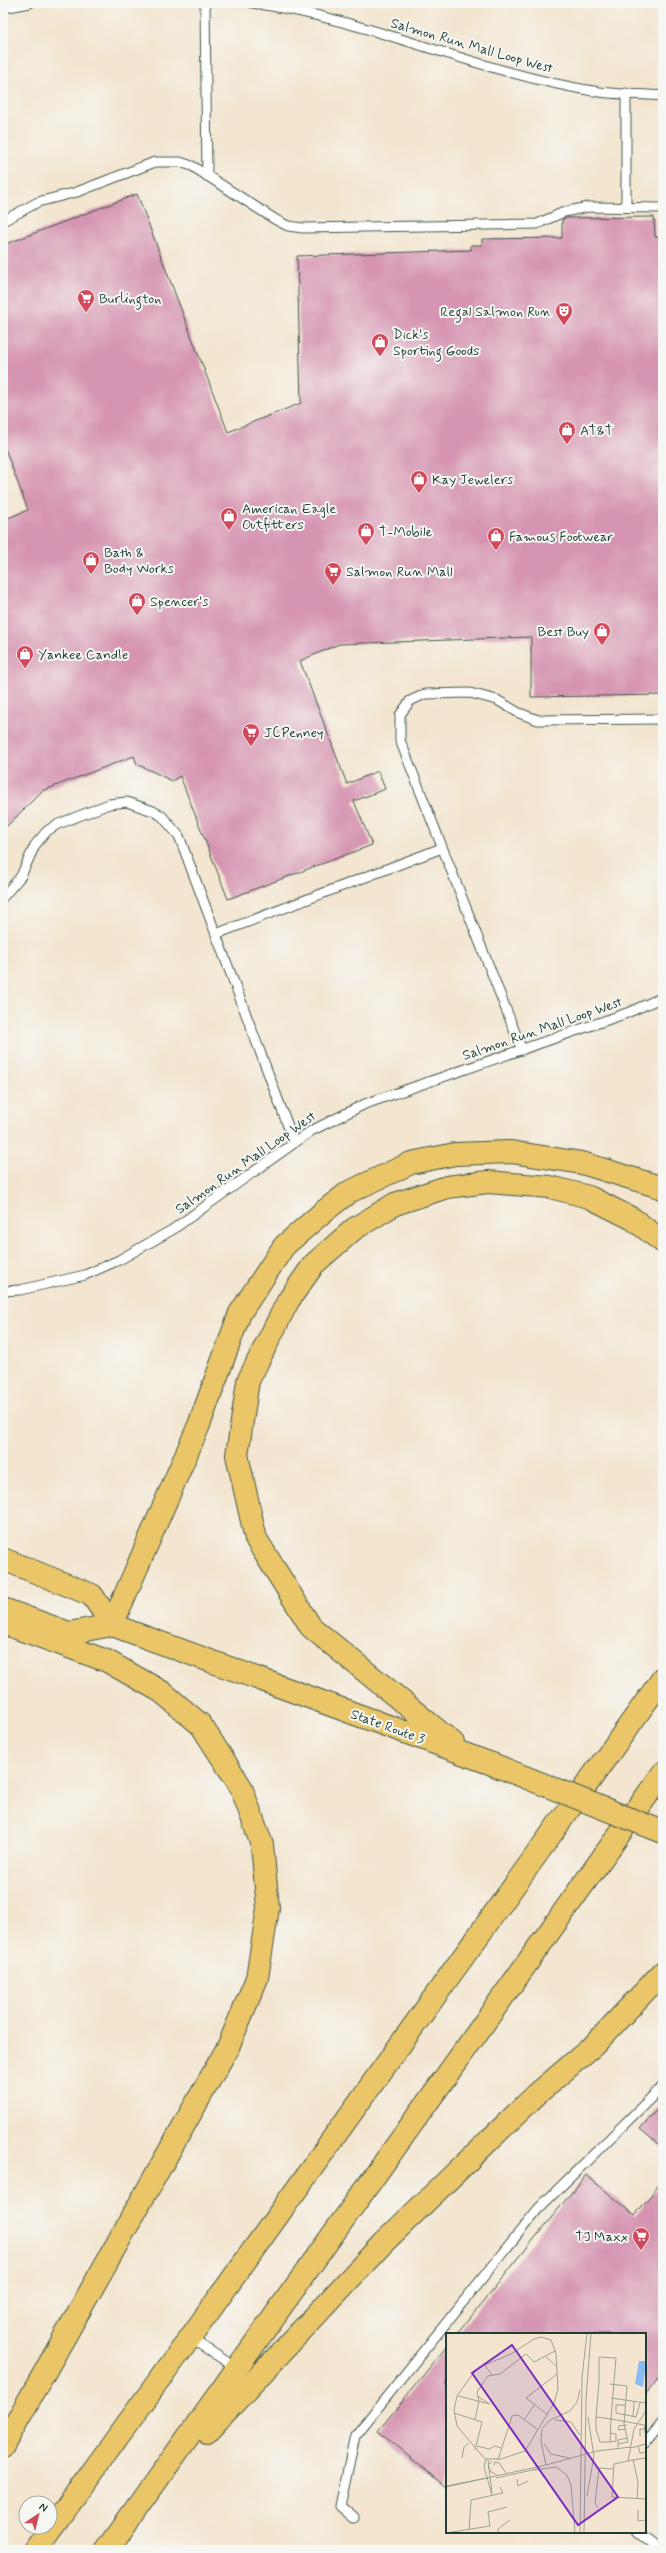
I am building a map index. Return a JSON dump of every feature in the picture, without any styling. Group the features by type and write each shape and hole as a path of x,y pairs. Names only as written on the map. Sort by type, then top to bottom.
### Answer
{"main road":[{"path":"112,1625 199,1424 240,1313 284,1246 323,1212 349,1192 411,1163 455,1154 511,1152 582,1163 663,1188"},
{"path":"466,1754 311,1627 256,1539 237,1455 248,1381 288,1301 314,1264 354,1229 403,1201 447,1187 488,1182 550,1187 589,1197 633,1219 663,1242"},
{"path":"3,1559 92,1595 112,1625"},
{"path":"3,1610 69,1633 112,1625"},
{"path":"3,1623 107,1661 162,1692 201,1725 244,1795 262,1846 268,1908 257,1978 228,2047 3,2446"},
{"name":"State Route 3","path":"112,1625 466,1754 663,1832"},
{"path":"650,1697 663,1669"},
{"path":"35,2550 190,2338 663,1678"},
{"path":"107,2550 238,2370 663,1773"},
{"path":"145,2499 384,2242 537,2094 594,2045 663,1972"}],"lane":[{"path":"3,8 30,3"},
{"path":"205,3 207,176"},
{"name":"Salmon Run Mall Loop West","path":"252,3 273,6 384,34 530,77 594,91 663,96"},
{"path":"626,93 626,207"},
{"path":"3,221 38,202 77,192 155,162 180,162 192,166 276,220 288,226 303,228 537,224 564,212 588,207 663,208"},
{"path":"522,1050 400,740 400,715 416,697 438,692 486,696 523,715 538,720 663,719"},
{"path":"3,897 22,876 35,845 47,831 56,825 109,804 127,802 162,816 174,828 181,841 294,1142"},
{"path":"216,934 442,848"},
{"name":"Salmon Run Mall Loop West","path":"3,1291 20,1290 85,1275 119,1260 172,1230 311,1131 365,1104 626,1013 663,997"},
{"path":"354,2518 340,2506 355,2436 538,2209 663,2086"},
{"path":"190,2338 238,2370"},
{"path":"646,2441 663,2420"},
{"path":"638,2533 660,2550"}],"building":[{"name":"Salmon Run Mall","path":"137,194 228,432 301,403 297,256 471,250 471,245 482,245 482,239 562,238 562,220 565,218 654,217 655,237 663,237 663,695 531,697 531,637 339,644 300,661 347,784 378,771 385,789 354,801 372,845 228,899 180,776 172,781 137,764 134,756 42,791 3,830 3,536 6,533 3,520 28,510 3,443 3,245"},
{"path":"663,2102 663,2148 640,2129"},
{"path":"586,2175 635,2215 663,2180 663,2373 646,2394 646,2333 458,2333"},
{"path":"446,2347 446,2487 378,2431"}],"place":[{"name":"Burlington","path":"86,313"},
{"name":"Regal Salmon Run","path":"564,326"},
{"name":"Dick's Sporting Goods","path":"380,357"},
{"name":"AT&T","path":"567,445"},
{"name":"Kay Jewelers","path":"419,494"},
{"name":"American Eagle Outfitters","path":"229,531"},
{"name":"T-Mobile","path":"366,546"},
{"name":"Famous Footwear","path":"496,551"},
{"name":"Bath & Body Works","path":"91,575"},
{"name":"Salmon Run Mall","path":"333,586"},
{"name":"Spencer's","path":"137,616"},
{"name":"Best Buy","path":"602,646"},
{"name":"Yankee Candle","path":"25,669"},
{"name":"JCPenney","path":"251,747"},
{"name":"TJ Maxx","path":"641,2251"}]}
